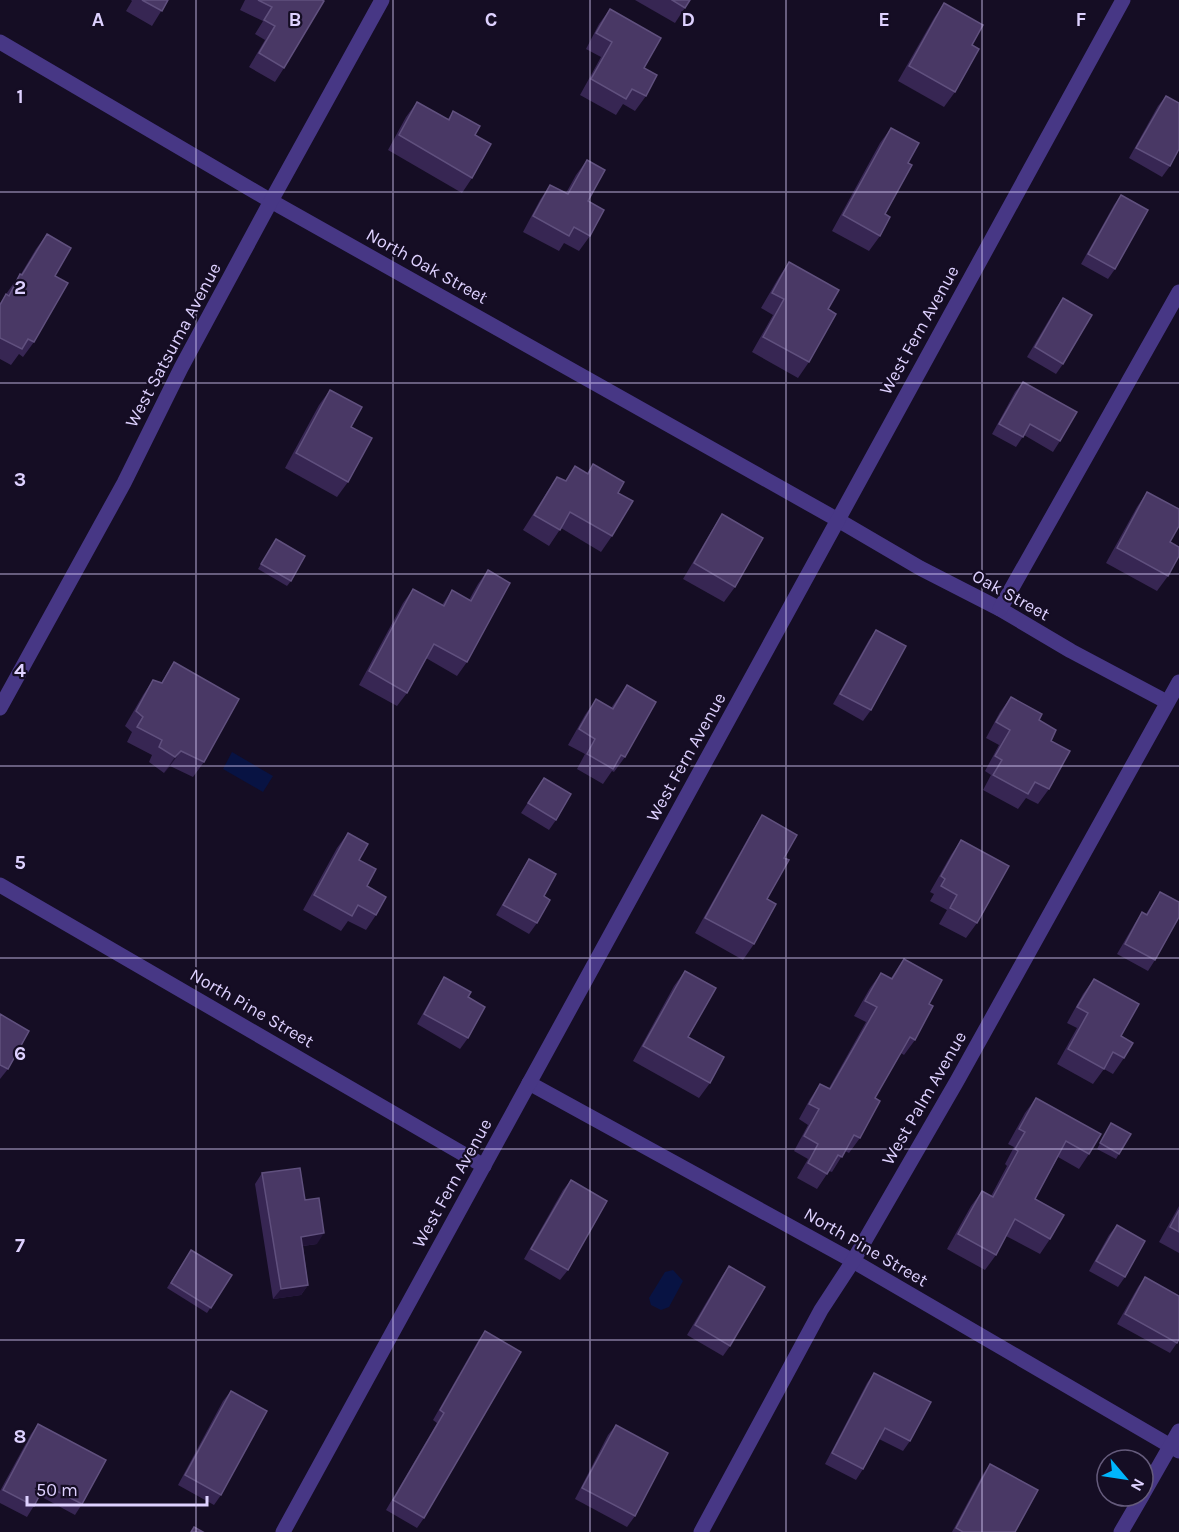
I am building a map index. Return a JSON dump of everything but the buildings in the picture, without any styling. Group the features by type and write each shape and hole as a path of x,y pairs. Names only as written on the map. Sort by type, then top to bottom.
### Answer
{"street":[{"name":"West Satsuma Avenue","path":"0,708 124,483 181,368 381,0"},
{"name":"West Fern Avenue","path":"283,1532 1123,0"},
{"name":"North Oak Street","path":"0,42 271,201 838,520"},
{"path":"1000,609 1179,292"},
{"name":"Oak Street","path":"838,520 920,568 1000,609 1071,651 1167,702"},
{"name":"West Palm Avenue","path":"700,1532 821,1310 853,1261 957,1082 1179,682"},
{"name":"North Pine Street","path":"0,885 484,1166"},
{"name":"North Pine Street","path":"529,1083 853,1261 1175,1449"},
{"path":"1155,1477 1175,1449 1179,1431"},
{"path":"1121,1532 1135,1508"}],"shaded area":[{"path":"232,752 273,776 263,792 223,769"},
{"path":"673,1270 683,1281 669,1307 661,1310 651,1305 649,1298 665,1272"}]}
